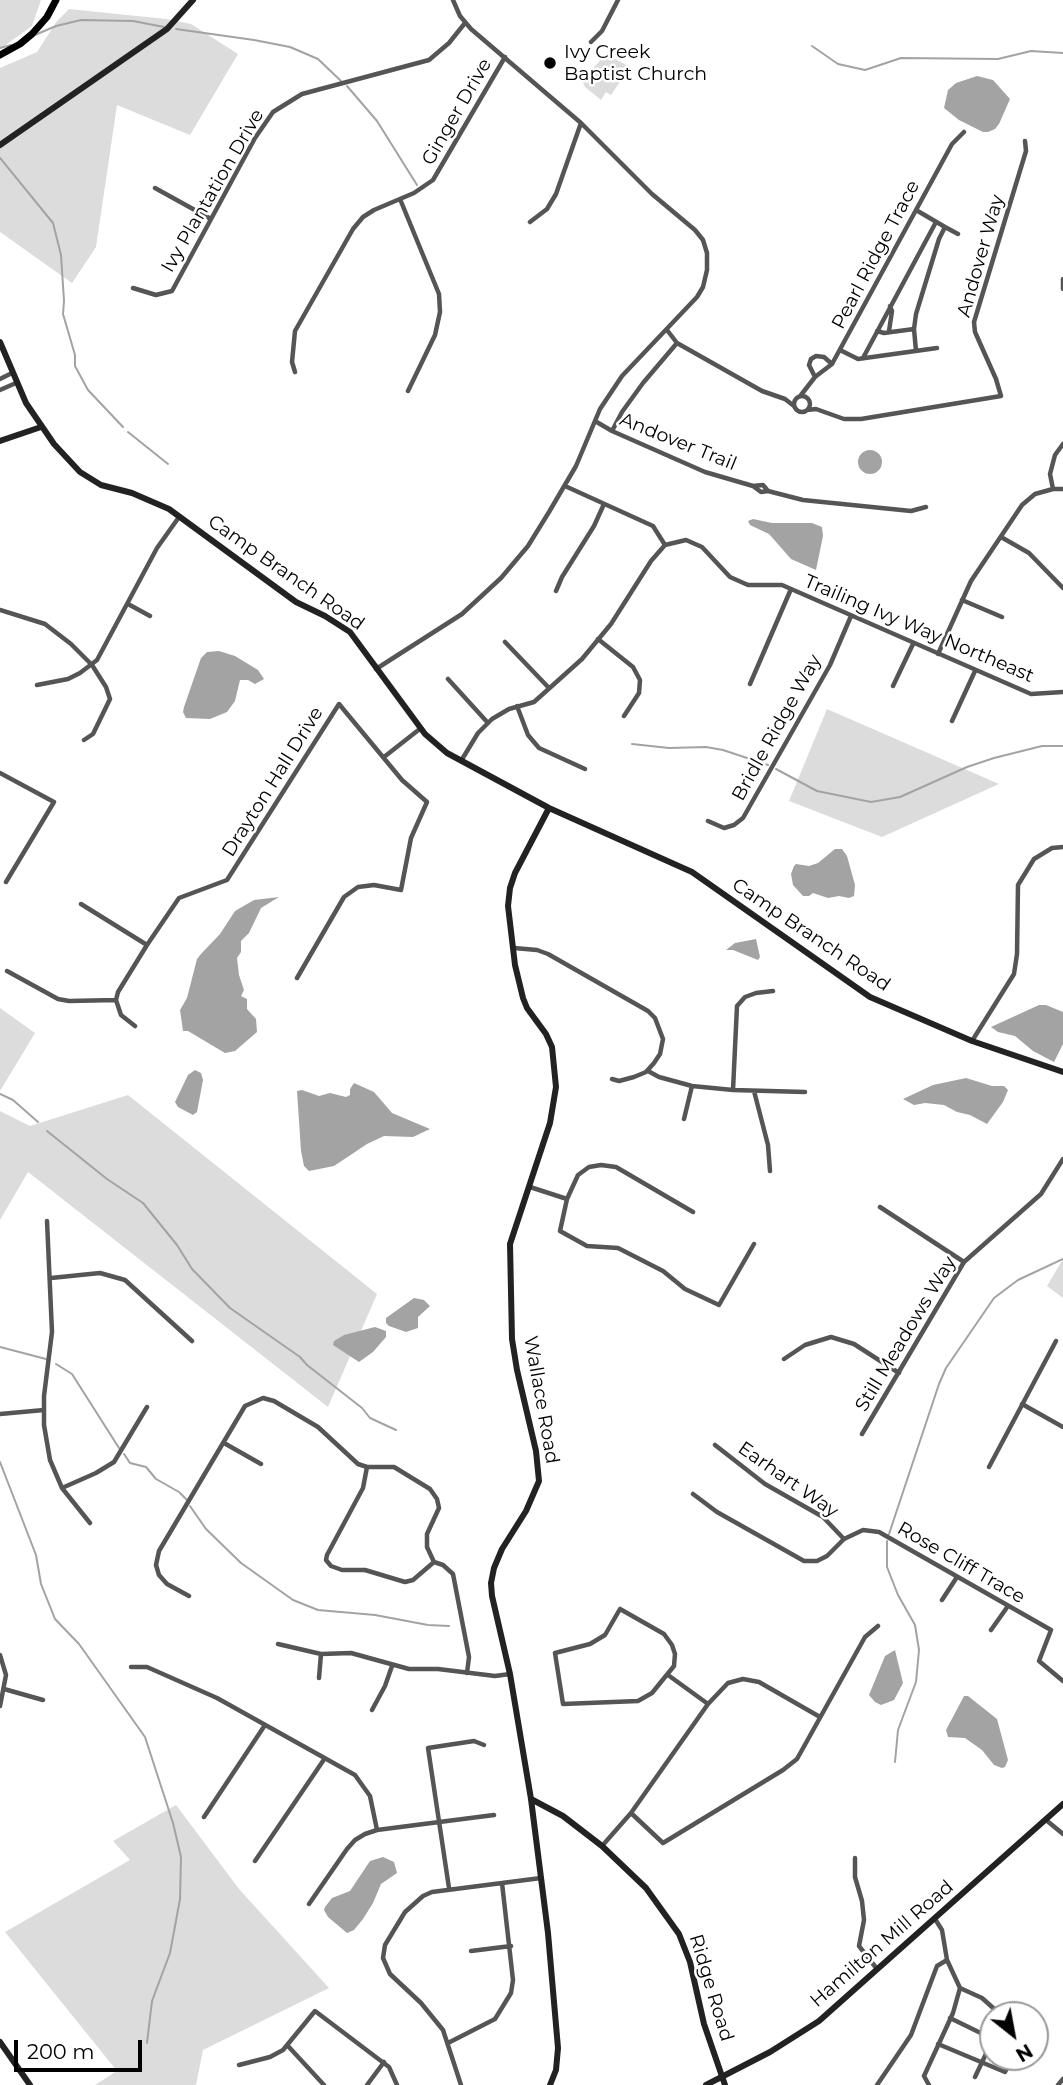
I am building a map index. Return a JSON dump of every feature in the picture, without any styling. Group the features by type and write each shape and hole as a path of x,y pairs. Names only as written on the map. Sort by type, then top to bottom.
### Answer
{"highway":[{"path":"0,55 32,34 55,3"}],"street":[{"path":"0,145 167,29 193,0"},
{"path":"376,669 462,614 501,578 528,546 565,486 595,421 622,376 697,298 707,270 707,253 703,240 695,230 652,194 581,123 465,23 453,0"},
{"path":"591,42 602,31 618,0"},
{"name":"Ivy Plantation Drive","path":"133,288 156,295 172,291 255,138 273,112 298,96 429,60 449,43 465,23"},
{"name":"Ginger Drive","path":"295,372 292,362 295,331 340,249 363,217 400,200 433,180 505,57"},
{"path":"530,222 547,209 556,194 581,123"},
{"name":"Pearl Ridge Trace","path":"799,396 815,377 832,364 952,144 964,132"},
{"name":"Andover Way","path":"807,410 816,409 844,419 861,419 1001,396 975,332 974,322 1026,151 1024,141"},
{"path":"155,188 211,219"},
{"path":"400,200 439,294 440,312 435,335 408,391"},
{"path":"916,210 958,234"},
{"path":"863,358 936,222"},
{"path":"916,351 916,314 945,227"},
{"path":"1063,279 1063,289"},
{"path":"889,331 892,311 890,306"},
{"path":"877,331 884,333 914,329"},
{"path":"667,330 677,344 762,391 785,399 798,411 807,410 808,388"},
{"name":"Camp Branch Road","path":"0,342 16,383 41,427 80,472 102,485 153,501 296,602 350,632 421,728 445,751 549,808 692,872 870,997 972,1041 1063,1072"},
{"path":"612,431 643,383 677,344"},
{"path":"840,350 858,359 937,348"},
{"path":"815,377 809,365 811,359 819,356 832,364"},
{"path":"0,379 12,373"},
{"path":"1,388 16,383"},
{"path":"785,399 799,396 809,400 816,409"},
{"path":"794,406 799,396"},
{"name":"Andover Trail","path":"595,421 705,472 753,486 761,492 768,491 817,502 911,511 926,507"},
{"path":"0,441 41,427"},
{"path":"1053,489 1050,474 1055,455 1063,444"},
{"path":"461,761 478,733 488,723 509,709 534,702 582,659 611,624 651,561 666,545 653,526 565,486"},
{"path":"938,654 971,581 1022,505 1035,494 1063,489"},
{"path":"555,591 604,504"},
{"path":"37,685 68,679 97,660 157,548 179,517"},
{"path":"1001,537 1029,553 1062,586"},
{"name":"Trailing Ivy Way Northeast","path":"666,545 686,540 702,547 730,578 748,585 782,585 1031,694 1063,692"},
{"path":"750,684 791,589"},
{"path":"962,600 1002,617"},
{"path":"128,604 150,616"},
{"path":"0,610 45,624 92,665 110,699 93,734 84,740"},
{"name":"Bridle Ridge Way","path":"708,821 724,828 743,818 830,666 851,616"},
{"path":"598,639 633,667 640,680 639,693 624,716"},
{"path":"505,642 549,688"},
{"path":"893,686 913,643"},
{"path":"953,721 975,671"},
{"path":"448,679 488,723"},
{"name":"Drayton Hall Drive","path":"116,1000 118,992 147,945 179,898 227,880 339,704 402,780 427,802 411,838 401,890 374,885 358,887 345,897 297,978"},
{"path":"517,706 527,735 539,748 585,768"},
{"path":"384,757 421,728"},
{"path":"0,773 54,802 6,882"},
{"name":"Wallace Road","path":"549,808 515,873 508,906 515,965 523,998 552,1047 555,1068 556,1087 550,1123 510,1244 512,1339 536,1451 539,1480 526,1511 502,1549 491,1583 510,1674 531,1799 548,1933 558,2048 556,2070 550,2085"},
{"path":"972,1041 1014,974 1018,885 1034,859 1052,848 1063,847"},
{"path":"81,904 147,945"},
{"path":"514,948 548,954 648,1011 655,1018 663,1039 660,1054 648,1071 619,1081 612,1079"},
{"path":"7,971 58,999 116,1000 121,1015 135,1026"},
{"path":"733,1090 737,1006 745,997 773,991"},
{"path":"648,1071 691,1086 805,1092"},
{"path":"684,1119 691,1086"},
{"path":"754,1091 768,1146 770,1171"},
{"name":"Still Meadows Way","path":"862,1434 964,1262 1041,1194 1063,1159"},
{"path":"693,1212 616,1167 601,1165 589,1167 578,1175 567,1199 560,1231 587,1246 618,1248 663,1272 685,1289 719,1305 754,1244"},
{"path":"530,1187 567,1199"},
{"path":"880,1207 964,1262"},
{"path":"47,1221 52,1332 44,1425 50,1460 62,1488 90,1523"},
{"path":"51,1278 100,1273 125,1280 192,1341"},
{"path":"784,1359 805,1345 831,1337 854,1343 899,1373"},
{"path":"989,1467 1056,1341"},
{"path":"189,1596 167,1584 159,1575 156,1565 159,1551 245,1406 263,1398 274,1401 318,1427 351,1458 367,1466 394,1467 430,1489 439,1508 427,1534 427,1547 434,1562 443,1565 453,1574 469,1657 467,1673"},
{"path":"1022,1404 1063,1427"},
{"path":"62,1488 96,1474 114,1462 147,1407"},
{"path":"0,1414 44,1410"},
{"path":"224,1443 261,1464"},
{"name":"Earhart Way","path":"715,1445 765,1484 823,1517 844,1539"},
{"path":"367,1466 363,1488 326,1560 331,1566 342,1570 365,1570 405,1583 413,1580 434,1562"},
{"name":"Rose Cliff Trace","path":"692,1494 717,1512 804,1561 817,1561 827,1556 844,1539 863,1530 879,1532 1051,1630 1039,1661 1063,1681"},
{"path":"942,1600 957,1577"},
{"path":"992,1630 1008,1606"},
{"path":"620,1609 664,1634 675,1654 674,1666 668,1675 652,1693 638,1701 563,1703 555,1653 590,1644 605,1635 620,1609"},
{"path":"631,1813 663,1843 783,1770 797,1759 865,1637 878,1626"},
{"path":"278,1644 321,1654 351,1653 392,1666 495,1676 510,1674"},
{"path":"319,1678 321,1654"},
{"path":"0,1655 6,1675 0,1706"},
{"path":"372,1710 392,1666"},
{"path":"131,1667 147,1667 217,1698 355,1775 364,1786 374,1808 377,1830"},
{"path":"668,1675 708,1704"},
{"path":"602,1846 631,1813 708,1704 728,1683 743,1679 759,1682 820,1717"},
{"path":"4,1689 43,1700"},
{"path":"204,1817 265,1725"},
{"path":"449,1888 428,1748 474,1741 484,1745"},
{"path":"256,1861 325,1758"},
{"name":"Ridge Road","path":"531,1799 563,1816 602,1846 646,1888 679,1934 690,1962 704,2024 725,2085"},
{"name":"Hamilton Mill Road","path":"706,2085 769,2053 811,2026 1063,1804"},
{"path":"309,1905 355,1840 377,1830 494,1815"},
{"path":"1046,1820 1063,1834"},
{"path":"855,1858 855,1877 864,1920 859,1946 877,1970"},
{"path":"461,2085 443,2030 429,2011 390,1974 383,1951 391,1932 405,1912 423,1896 449,1888 541,1878"},
{"path":"448,2043 488,2023 499,2014 511,1993 511,1947 502,1883"},
{"path":"929,2085 924,2076 957,2002 960,1988 947,1960 942,1930 935,1919"},
{"path":"471,1951 511,1947"},
{"path":"877,2085 911,2035 937,1966 947,1960"},
{"path":"960,1988 985,2001"},
{"path":"239,2065 270,2057 288,2046 315,2011 384,2062 393,2073 397,2085"},
{"path":"950,2018 979,2032"},
{"path":"0,2042 30,2085"},
{"path":"938,2044 979,2062"},
{"path":"288,2046 324,2085"},
{"path":"367,2085 384,2062"},
{"path":"975,2077 979,2070"},
{"path":"1058,2085 1063,2079"}],"shaded area":[{"path":"0,0 41,0 32,26 0,49"},
{"path":"69,9 191,24 238,54 190,135 117,105 96,247 72,283 0,232 0,68 37,52 57,21"},
{"path":"606,54 630,67 611,95 606,92 601,100 585,87 582,80"},
{"path":"977,76 993,80 1010,99 999,124 988,132 959,120 944,108 948,90 956,83"},
{"path":"870,450 879,453 882,462 879,471 870,474 861,471 858,462 861,453"},
{"path":"753,519 772,523 812,523 822,527 823,536 816,570 791,559 769,534 750,525 748,521"},
{"path":"219,651 235,656 258,670 264,679 255,684 240,680 235,701 227,712 210,719 186,718 184,707 201,658 207,652"},
{"path":"827,709 999,784 882,837 789,801"},
{"path":"835,849 842,849 847,856 855,885 854,896 828,898 813,893 803,896 793,885 791,874 794,866 818,863"},
{"path":"279,897 261,908 249,933 241,941 241,952 237,958 244,990 241,996 247,999 247,1009 256,1019 257,1032 235,1051 225,1053 188,1031 183,1031 180,1010 187,998 197,959 220,934 235,911 254,900"},
{"path":"756,939 760,957 758,960 726,950 735,943"},
{"path":"1039,1005 1063,1012 1063,1044 1054,1062 1033,1051 1015,1036 998,1032 991,1027"},
{"path":"0,1008 35,1033 0,1091"},
{"path":"195,1070 201,1073 203,1080 197,1112 193,1115 178,1107 175,1102 188,1075"},
{"path":"966,1078 992,1086 1004,1086 1008,1090 987,1124 944,1105 914,1105 903,1099 933,1085"},
{"path":"354,1083 374,1092 392,1113 430,1129 413,1137 384,1136 334,1166 309,1171 304,1166 301,1151 297,1091 319,1096 330,1093 346,1097 350,1095"},
{"path":"128,1095 377,1294 328,1407 28,1172 0,1220 0,1111 30,1126"},
{"path":"1063,1259 1063,1298 1047,1286"},
{"path":"414,1298 424,1300 430,1306 418,1317 418,1328 406,1332 386,1323 386,1318"},
{"path":"375,1327 386,1331 386,1337 373,1352 359,1362 333,1345 334,1341 344,1335"},
{"path":"895,1650 903,1683 894,1700 881,1705 869,1695 885,1656"},
{"path":"964,1696 968,1696 997,1719 1008,1760 1005,1767 994,1765 982,1750 965,1738 948,1737 946,1730"},
{"path":"176,1805 239,1889 329,1988 203,2050 196,2085 95,2085 117,2071 5,1932 130,1860 113,1841"},
{"path":"383,1857 394,1862 397,1873 381,1884 363,1919 354,1930 347,1933 328,1917 325,1907 332,1898 350,1891 370,1861"}],"waterway":[{"path":"35,35 81,20 133,21 164,27"},
{"path":"176,29 290,47 318,59 341,81"},
{"path":"0,48 11,45"},
{"path":"812,46 838,64 865,70 901,58 998,59 1031,51 1063,53"},
{"path":"347,86 377,121 417,185"},
{"path":"0,158 53,223 61,255 63,314 75,355 75,366 88,390 123,427"},
{"path":"128,432 168,464"},
{"path":"632,744 669,748 706,747 768,765"},
{"path":"776,769 817,791 871,802 900,797 994,758 1042,746 1063,746"},
{"path":"0,1094 13,1100 38,1122"},
{"path":"47,1131 107,1179 143,1203 177,1245 192,1269 230,1308 300,1357 362,1408 370,1418 396,1430"},
{"path":"889,1534 946,1368 994,1298 1018,1280 1063,1259"},
{"path":"0,1347 46,1359"},
{"path":"56,1364 72,1374 119,1448"},
{"path":"124,1454 130,1463 146,1467 156,1479 179,1492 187,1500"},
{"path":"0,1462 36,1555 41,1584 55,1619 79,1644 145,1737 173,1823 181,1857 180,1899 170,1953 152,2001 147,2043"},
{"path":"190,1506 206,1529 241,1563 293,1600 318,1610 449,1626"},
{"path":"887,1541 887,1567 898,1595 915,1625 919,1650 916,1682 898,1730 895,1762"}],"place":[{"name":"Ivy Creek Baptist Church","path":"550,63"}]}
